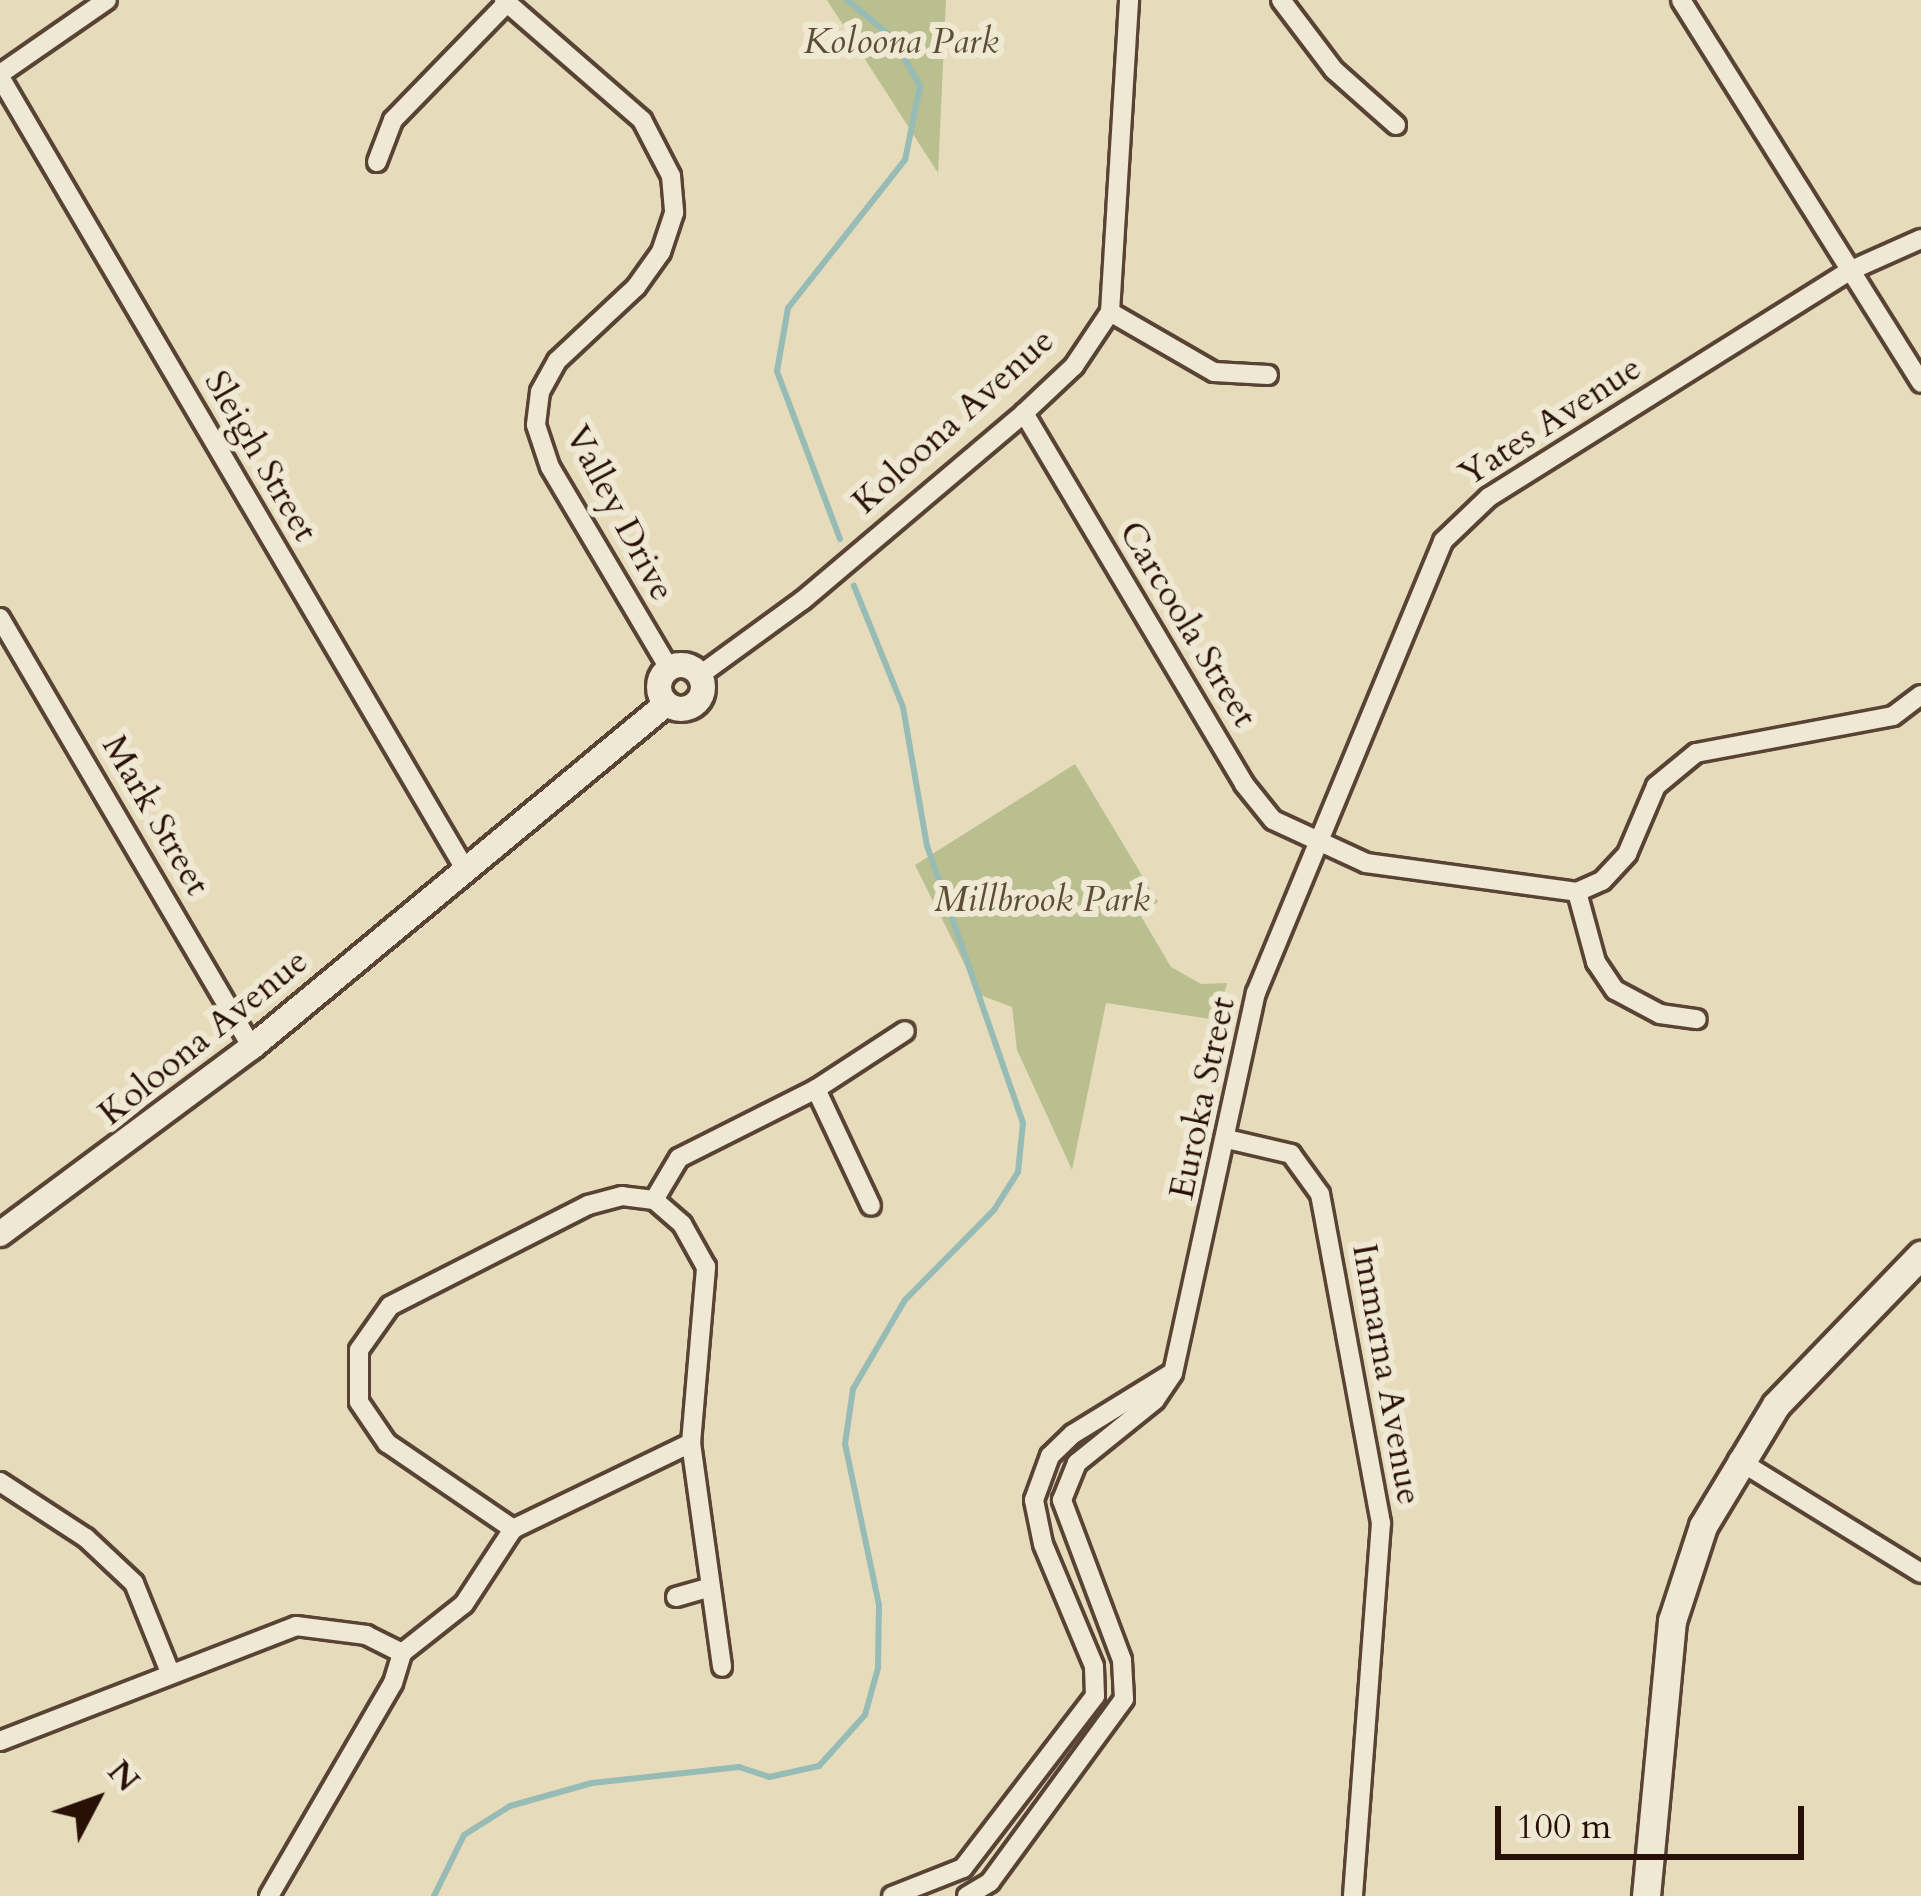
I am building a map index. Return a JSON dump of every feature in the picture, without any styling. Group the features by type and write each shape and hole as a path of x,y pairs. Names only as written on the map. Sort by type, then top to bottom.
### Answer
{"main road":[{"path":"1646,1896 1672,1622 1703,1526 1738,1460 1816,1359 1921,1255"}],"street":[{"path":"0,75 107,0"},
{"path":"1129,0 1110,312 1214,372 1268,375"},
{"path":"1281,0 1334,70 1396,125"},
{"path":"1681,0 1921,383"},
{"path":"376,162 393,120 505,2"},
{"name":"Valley Drive","path":"505,2 642,120 671,176 674,213 661,252 636,287 557,362 540,392 536,425 550,467 669,668"},
{"name":"Sleigh Street","path":"0,75 465,869"},
{"name":"Yates Avenue","path":"1318,844 1442,542 1458,521 1850,271 1921,239"},
{"name":"Koloona Avenue","path":"700,675 803,600 1024,413 1074,366 1110,312"},
{"name":"Carcoola Street","path":"1024,413 1244,784 1273,820 1318,844 1389,869 1577,892"},
{"name":"Mark Street","path":"0,618 252,1048"},
{"path":"689,666 700,675 697,703 666,704 658,686 669,668 689,666"},
{"path":"1697,1019 1660,1014 1615,990 1596,962 1577,892 1602,881 1627,854 1656,786 1696,752 1893,716 1921,695"},
{"name":"Koloona Avenue","path":"2,1229 252,1048 666,704"},
{"name":"Euroka Street","path":"967,1896 990,1882 1124,1699 1122,1660 1062,1501 1077,1463 1155,1400 1173,1373 1256,993 1318,844"},
{"path":"654,1200 679,1158 816,1089 904,1030"},
{"path":"816,1089 871,1206"},
{"name":"Immarna Avenue","path":"1227,1139 1292,1154 1320,1194 1381,1523 1353,1896"},
{"path":"513,1529 386,1443 359,1402 359,1349 390,1306 568,1215 622,1196 654,1200 682,1224 706,1267 691,1443 722,1667"},
{"path":"892,1896 963,1868 1095,1696 1094,1666 1043,1544 1034,1501 1050,1456 1073,1434 1173,1373"},
{"path":"269,1896 393,1683 402,1653 464,1604 513,1529 691,1443"},
{"path":"1738,1460 1921,1573"},
{"path":"0,1481 86,1538 134,1583 170,1672"},
{"path":"676,1597 711,1587"},
{"path":"0,1742 296,1625 366,1635 402,1653"}],"green space":[{"name":"Koloona Park","path":"827,0 946,0 938,173"},
{"name":"Millbrook Park","path":"1075,764 1158,902 1139,913 1171,967 1201,984 1227,983 1217,1020 1106,1003 1072,1170 1017,1050 1012,1007 980,995 915,865"}],"waterway":[{"path":"840,539 777,371 788,308 905,160 920,86 893,38 847,0"},
{"path":"434,1896 464,1835 510,1806 592,1783 739,1767 769,1777 819,1766 865,1715 878,1668 879,1605 845,1444 853,1389 905,1300 994,1210 1018,1172 1023,1123 927,846 903,707 854,586"}]}
